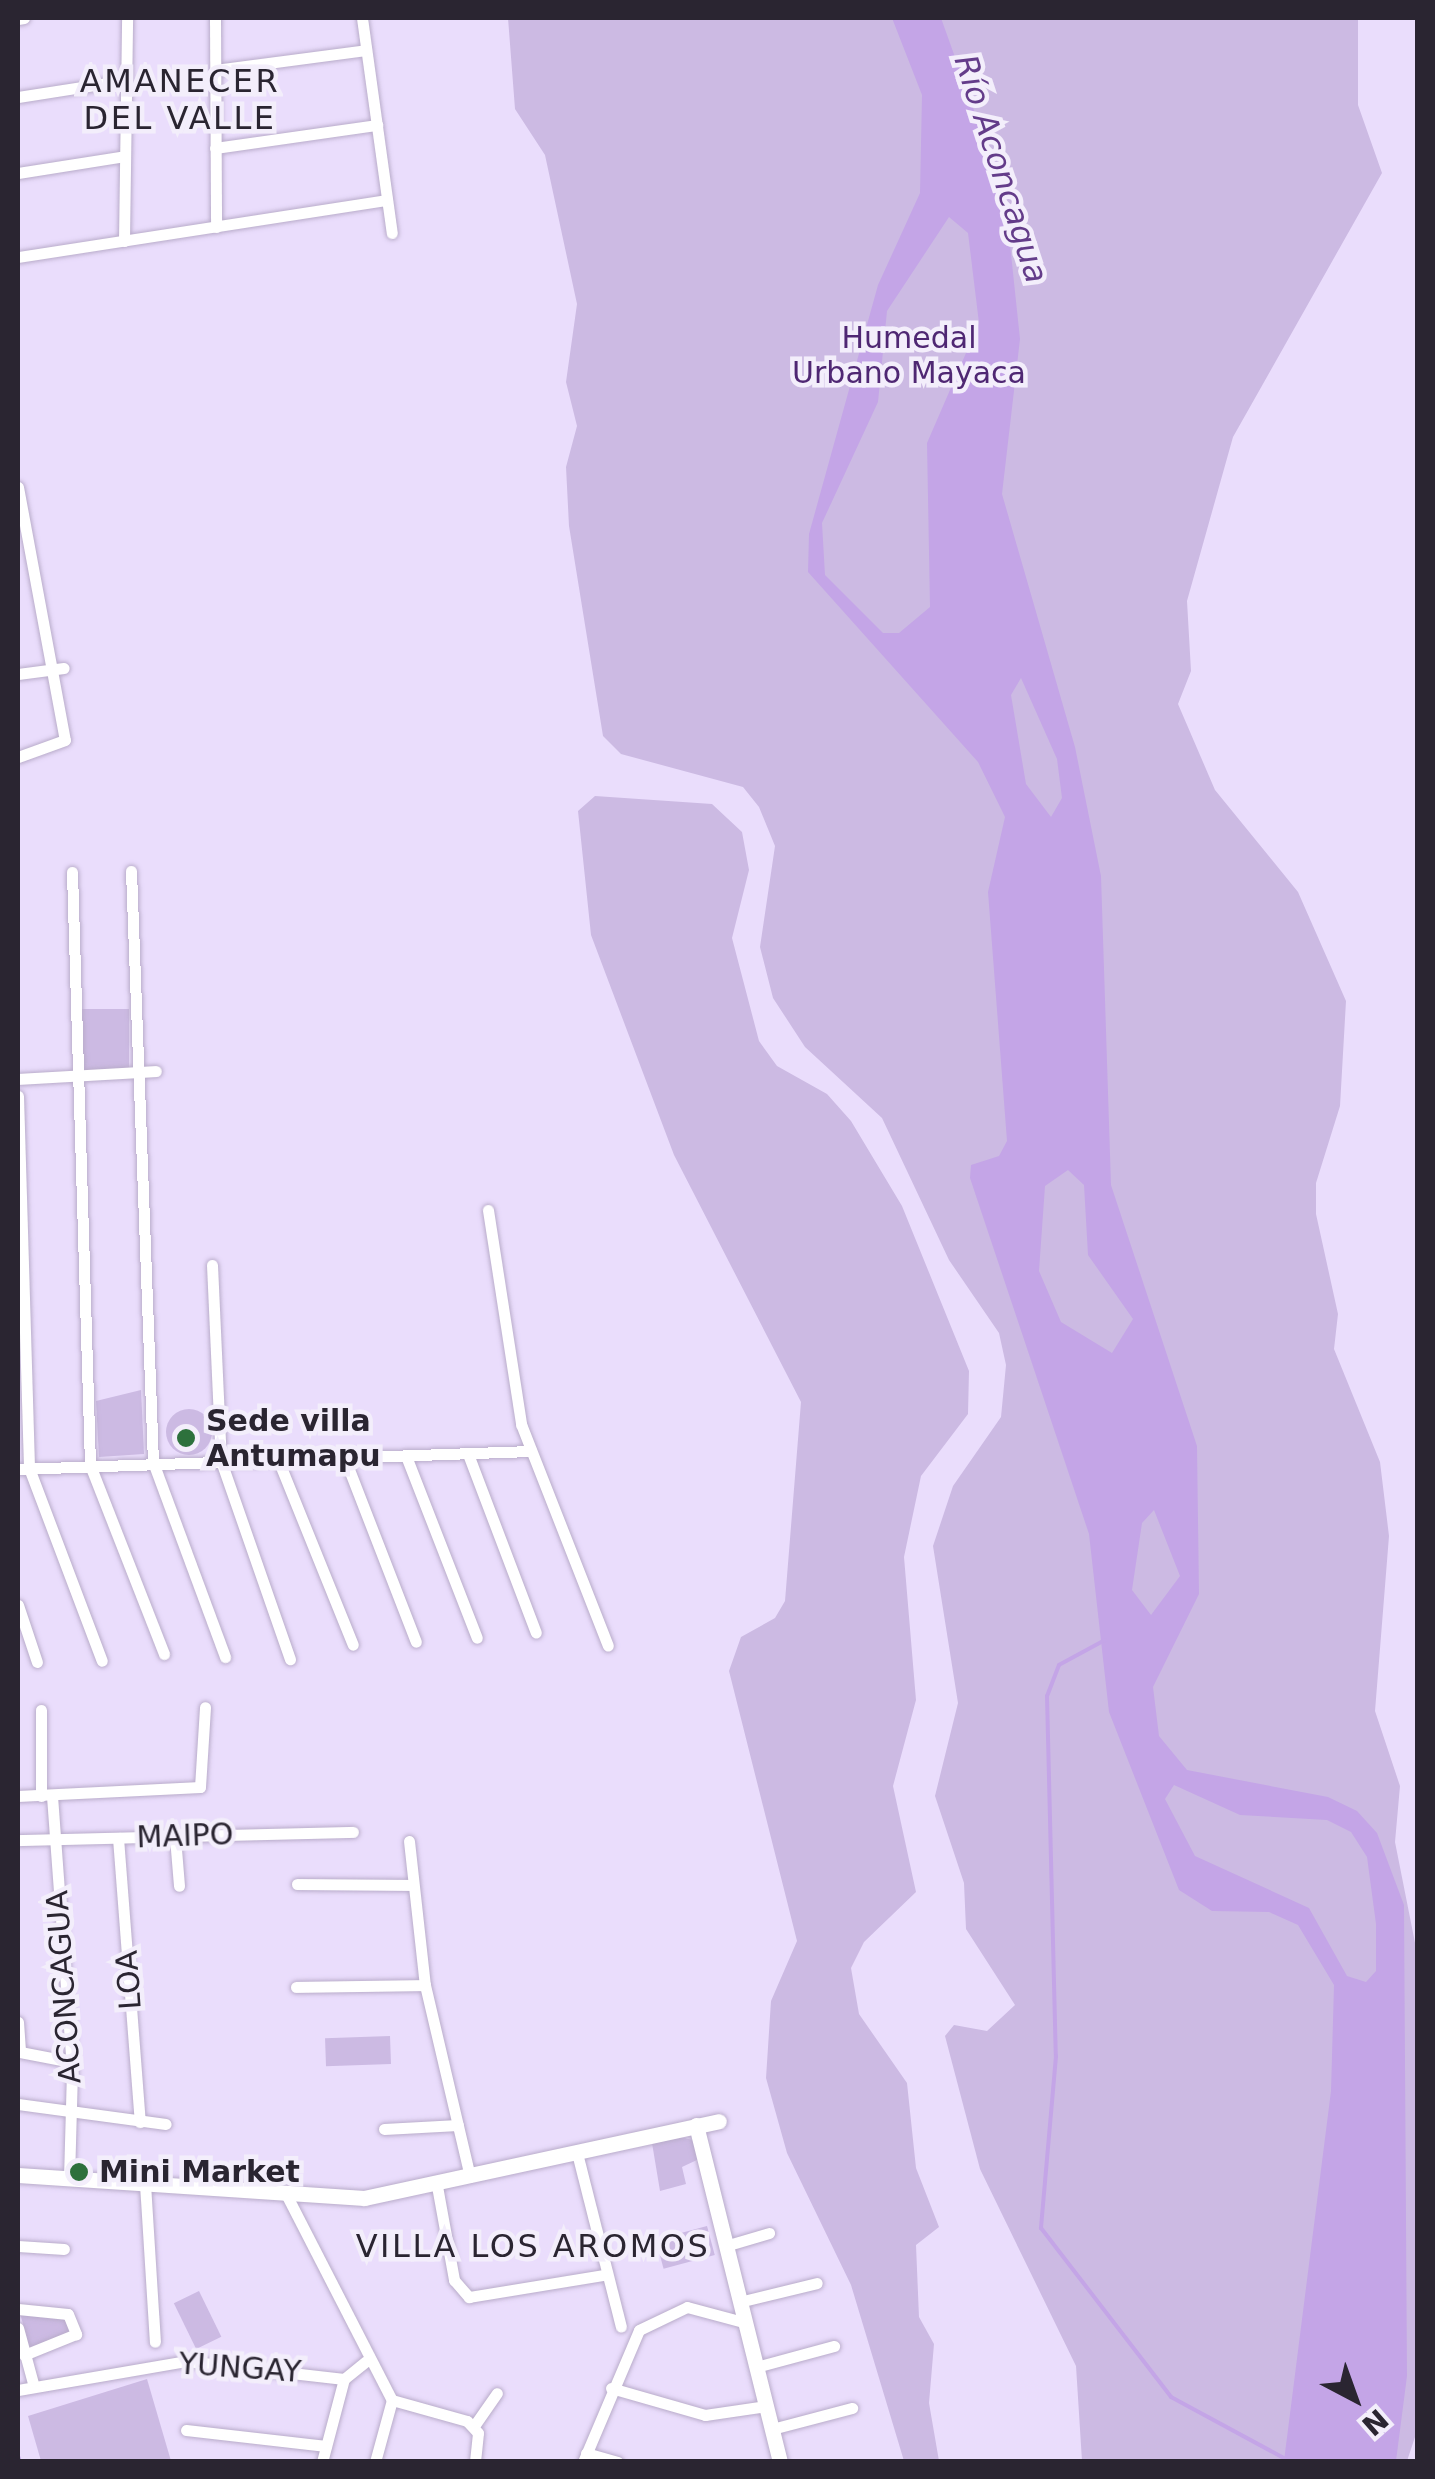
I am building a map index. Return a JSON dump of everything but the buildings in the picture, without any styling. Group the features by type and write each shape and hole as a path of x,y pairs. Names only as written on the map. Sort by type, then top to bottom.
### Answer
{"street":[{"path":"124,240 126,18"},
{"path":"215,18 216,227"},
{"path":"362,18 392,233"},
{"path":"215,70 366,50"},
{"path":"18,97 126,80"},
{"path":"216,148 377,125"},
{"path":"18,173 125,156"},
{"path":"18,258 387,200"},
{"path":"18,757 65,745 58,669 21,486"},
{"path":"18,674 58,669"},
{"path":"131,871 153,1462 225,1656"},
{"path":"72,872 90,1466 164,1654"},
{"path":"18,1080 156,1071"},
{"path":"18,1096 23,1468 102,1661"},
{"path":"488,1210 532,1452 608,1646"},
{"path":"212,1265 221,1461 290,1659"},
{"path":"23,1468 532,1452"},
{"path":"468,1454 536,1632"},
{"path":"406,1456 478,1638"},
{"path":"345,1459 416,1642"},
{"path":"279,1462 352,1645"},
{"path":"18,1606 38,1662"},
{"path":"18,1796 200,1787 205,1708"},
{"name":"ACONCAGUA","path":"41,1710 72,2062 69,2179"},
{"name":"MAIPO","path":"18,1840 354,1832"},
{"path":"175,1836 179,1886"},
{"name":"LOA","path":"118,1838 140,2122"},
{"path":"409,1842 425,1986 470,2177"},
{"path":"296,1884 412,1885"},
{"path":"296,1986 425,1986"},
{"path":"18,2022 20,2052 72,2062"},
{"path":"18,2104 71,2116 166,2124"},
{"path":"18,2174 288,2198 437,2186 719,2120"},
{"path":"384,2129 458,2125"},
{"path":"696,2125 780,2462"},
{"path":"577,2153 604,2276 621,2327"},
{"path":"145,2184 155,2342"},
{"path":"437,2186 454,2280 468,2297 604,2276"},
{"path":"288,2198 366,2360 392,2400 474,2426"},
{"path":"725,2246 769,2233"},
{"path":"18,2246 64,2249"},
{"path":"739,2302 817,2282"},
{"path":"618,2462 585,2457 611,2388 639,2330 661,2314 710,2308 744,2322"},
{"path":"18,2309 68,2314 76,2334 24,2354"},
{"path":"18,2328 34,2386"},
{"path":"756,2367 834,2346"},
{"name":"YUNGAY","path":"18,2390 186,2360 344,2379"},
{"path":"322,2462 344,2379 366,2360"},
{"path":"611,2388 705,2416 766,2406"},
{"path":"474,2462 474,2426 497,2393"},
{"path":"375,2462 392,2400"},
{"path":"772,2429 852,2408"},
{"path":"186,2430 326,2446"}],"green space":[{"name":"Humedal Urbano Mayaca","path":"508,18 1358,18 1358,105 1382,173 1233,437 1187,601 1191,671 1178,704 1215,790 1298,892 1346,1001 1340,1106 1316,1183 1316,1214 1338,1314 1334,1349 1380,1462 1389,1536 1375,1711 1400,1786 1395,1842 1418,1958 1418,2428 1407,2461 1082,2461 1076,2366 980,2169 945,2036 954,2025 987,2031 1015,2005 966,1929 964,1883 935,1796 958,1703 933,1546 953,1486 1001,1417 1006,1365 999,1333 949,1260 882,1118 805,1047 773,998 760,947 775,846 759,807 743,787 621,754 603,736 569,526 566,467 577,426 566,382 577,304 545,155 515,109"},
{"path":"595,796 712,804 742,832 749,870 732,938 759,1041 777,1066 827,1094 851,1121 902,1206 969,1371 968,1414 921,1476 904,1557 916,1700 893,1786 916,1892 864,1942 851,1968 859,2014 907,2083 916,2168 939,2227 916,2245 919,2317 934,2344 929,2403 939,2461 904,2461 851,2285 787,2153 766,2078 771,2001 797,1941 729,1671 741,1637 775,1618 785,1601 801,1402 674,1155 591,935 578,811"},
{"path":"79,1009 129,1009 129,1070 79,1070"},
{"path":"141,1390 144,1454 99,1457 96,1401"},
{"path":"189,1409 205,1416 212,1432 205,1448 189,1455 173,1448 166,1432 173,1416"},
{"path":"390,2036 391,2064 326,2066 325,2038"},
{"path":"680,2137 693,2140 699,2159 682,2167 686,2184 660,2191 652,2143"},
{"path":"707,2226 715,2255 664,2269 656,2240"},
{"path":"199,2291 221,2337 196,2349 174,2303"},
{"path":"20,2313 67,2317 72,2335 30,2350"},
{"path":"147,2379 171,2461 41,2461 28,2416"}],"shaded area":[{"path":"892,18 941,18 1005,197 1020,339 1002,494 1075,747 1101,876 1111,1185 1197,1446 1199,1594 1153,1687 1159,1736 1187,1770 1328,1797 1357,1811 1377,1833 1404,1905 1407,2376 1396,2461 1284,2461 1331,2091 1334,1985 1298,1925 1269,1912 1212,1911 1179,1890 1109,1712 1089,1534 970,1178 971,1165 999,1156 1007,1141 988,892 1005,817 978,762 808,572 809,534 878,285 920,193 922,95","holes":["949,217 968,233 979,323 927,443 930,607 899,633 883,633 825,575 822,523 878,402 887,311","1021,678 1057,759 1062,798 1051,817 1026,784 1011,695","1068,1170 1084,1185 1088,1255 1133,1319 1112,1353 1061,1322 1039,1271 1045,1186","1154,1510 1180,1576 1151,1615 1132,1590 1142,1523","1174,1785 1240,1815 1327,1820 1351,1832 1367,1857 1376,1924 1376,1971 1366,1982 1347,1976 1309,1908 1195,1856 1165,1799"]}],"waterway":[{"path":"1105,1640 1059,1665 1047,1696 1056,2056 1041,2228 1171,2397 1291,2462"},
{"path":"18,2456 20,2462"}],"place":[{"name":"Sede villa Antumapu","path":"186,1438"},
{"name":"Mini Market","path":"79,2172"}],"district":[{"name":"AMANECER DEL VALLE","path":"180,100"},
{"name":"VILLA LOS AROMOS","path":"533,2246"}],"water label":[{"name":"Río Aconcagua","path":"1001,169"}]}
